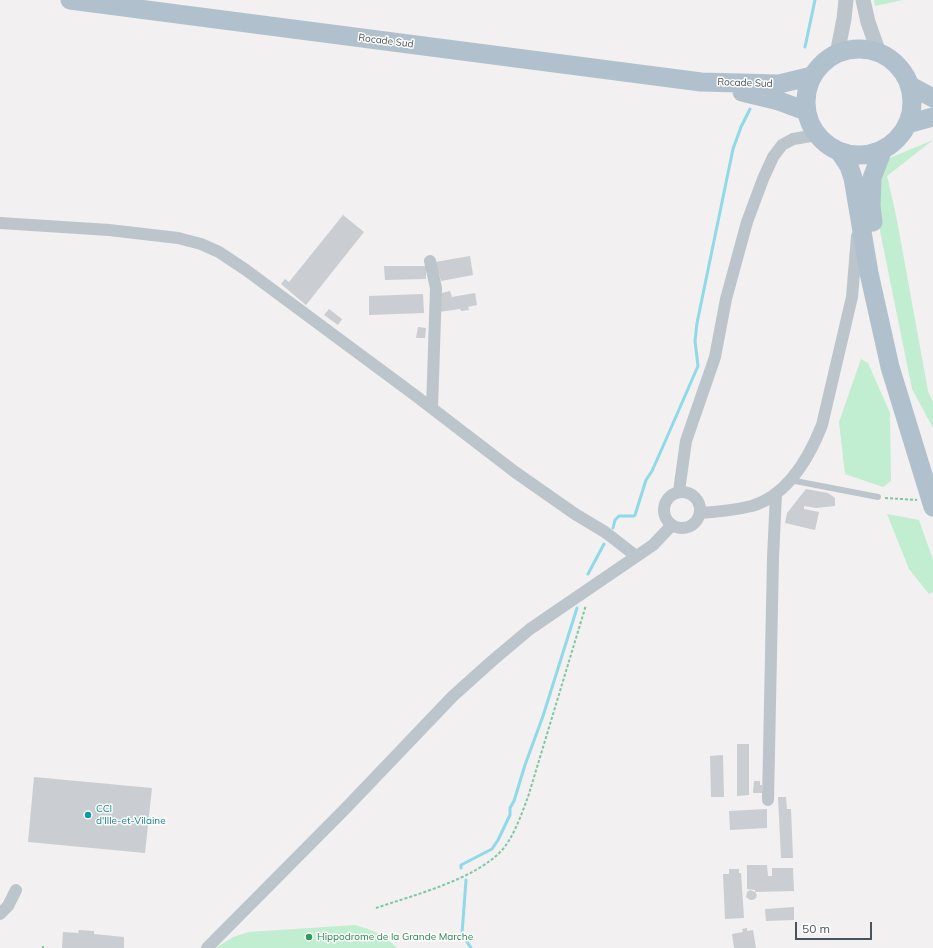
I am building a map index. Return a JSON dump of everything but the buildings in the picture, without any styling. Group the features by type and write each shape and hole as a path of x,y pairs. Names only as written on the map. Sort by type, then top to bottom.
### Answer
{"main road":[{"name":"Rocade Sud","path":"70,0 702,82 779,84 812,76"},
{"path":"839,152 861,155 883,149 897,138 907,124 911,112 912,98 905,75 889,58 879,53 865,49 851,50 837,54 823,63 812,76 806,93 806,111 810,124 817,135 839,152 849,166 853,178 869,273 890,367 918,459 928,502"},
{"name":"Rocade Sud","path":"702,82 779,101 806,111"},
{"path":"909,86 933,98"},
{"path":"907,124 933,117"},
{"path":"883,149 872,178 871,206 878,252 907,390 918,459"}],"street":[{"path":"837,54 846,0"},
{"path":"863,0 868,22 879,53"},
{"path":"680,491 686,441 715,357 726,299 747,222 763,179 773,157 782,145 793,139 817,135"},
{"path":"700,513 727,511 753,505 776,494 803,466 822,426 852,297 860,213"},
{"path":"0,223 109,230 178,238 201,244 219,252 246,270 432,408 515,472 575,514 605,532 636,556"},
{"path":"430,261 436,288 432,408"},
{"path":"680,491 687,492 693,494 699,502 700,513 695,523 687,527 677,528 672,525 665,516 665,504 668,498 673,494 680,491"},
{"path":"768,800 773,558 776,494"},
{"path":"207,948 345,809 453,696 530,629 653,545 672,525"},
{"path":"0,914 8,906 16,890"}],"lane":[{"path":"790,480 878,497"}],"path":[{"path":"878,497 928,502"},
{"path":"376,908 445,884 477,870 491,861 504,848 518,824 528,796 591,587"}],"green space":[{"path":"874,0 903,0 875,6"},
{"path":"933,140 887,176 896,215 928,391 933,402 933,428 912,389 878,221 877,168 885,160"},
{"path":"861,359 868,363 890,413 891,481 883,487 845,474 839,422"},
{"path":"887,514 919,520 933,560 933,592 929,594 909,569"},
{"name":"Hippodrome de la Grande Marche","path":"355,925 378,934 397,948 216,948 233,937 249,932"}],"waterway":[{"path":"805,47 815,0"},
{"path":"613,528 615,520 619,516 635,515 646,480 652,471 698,366 695,341 697,323 733,149 741,127 750,109"},
{"path":"588,574 604,544"},
{"path":"461,868 461,865 492,849 510,815 510,808 514,801 525,765 543,716 577,608"},
{"path":"466,880 462,934 471,948"}],"place":[{"name":"CCI d'Ille-et-Vilaine","path":"88,815"},
{"name":"Hippodrome de la Grande Marche","path":"309,937"}]}
